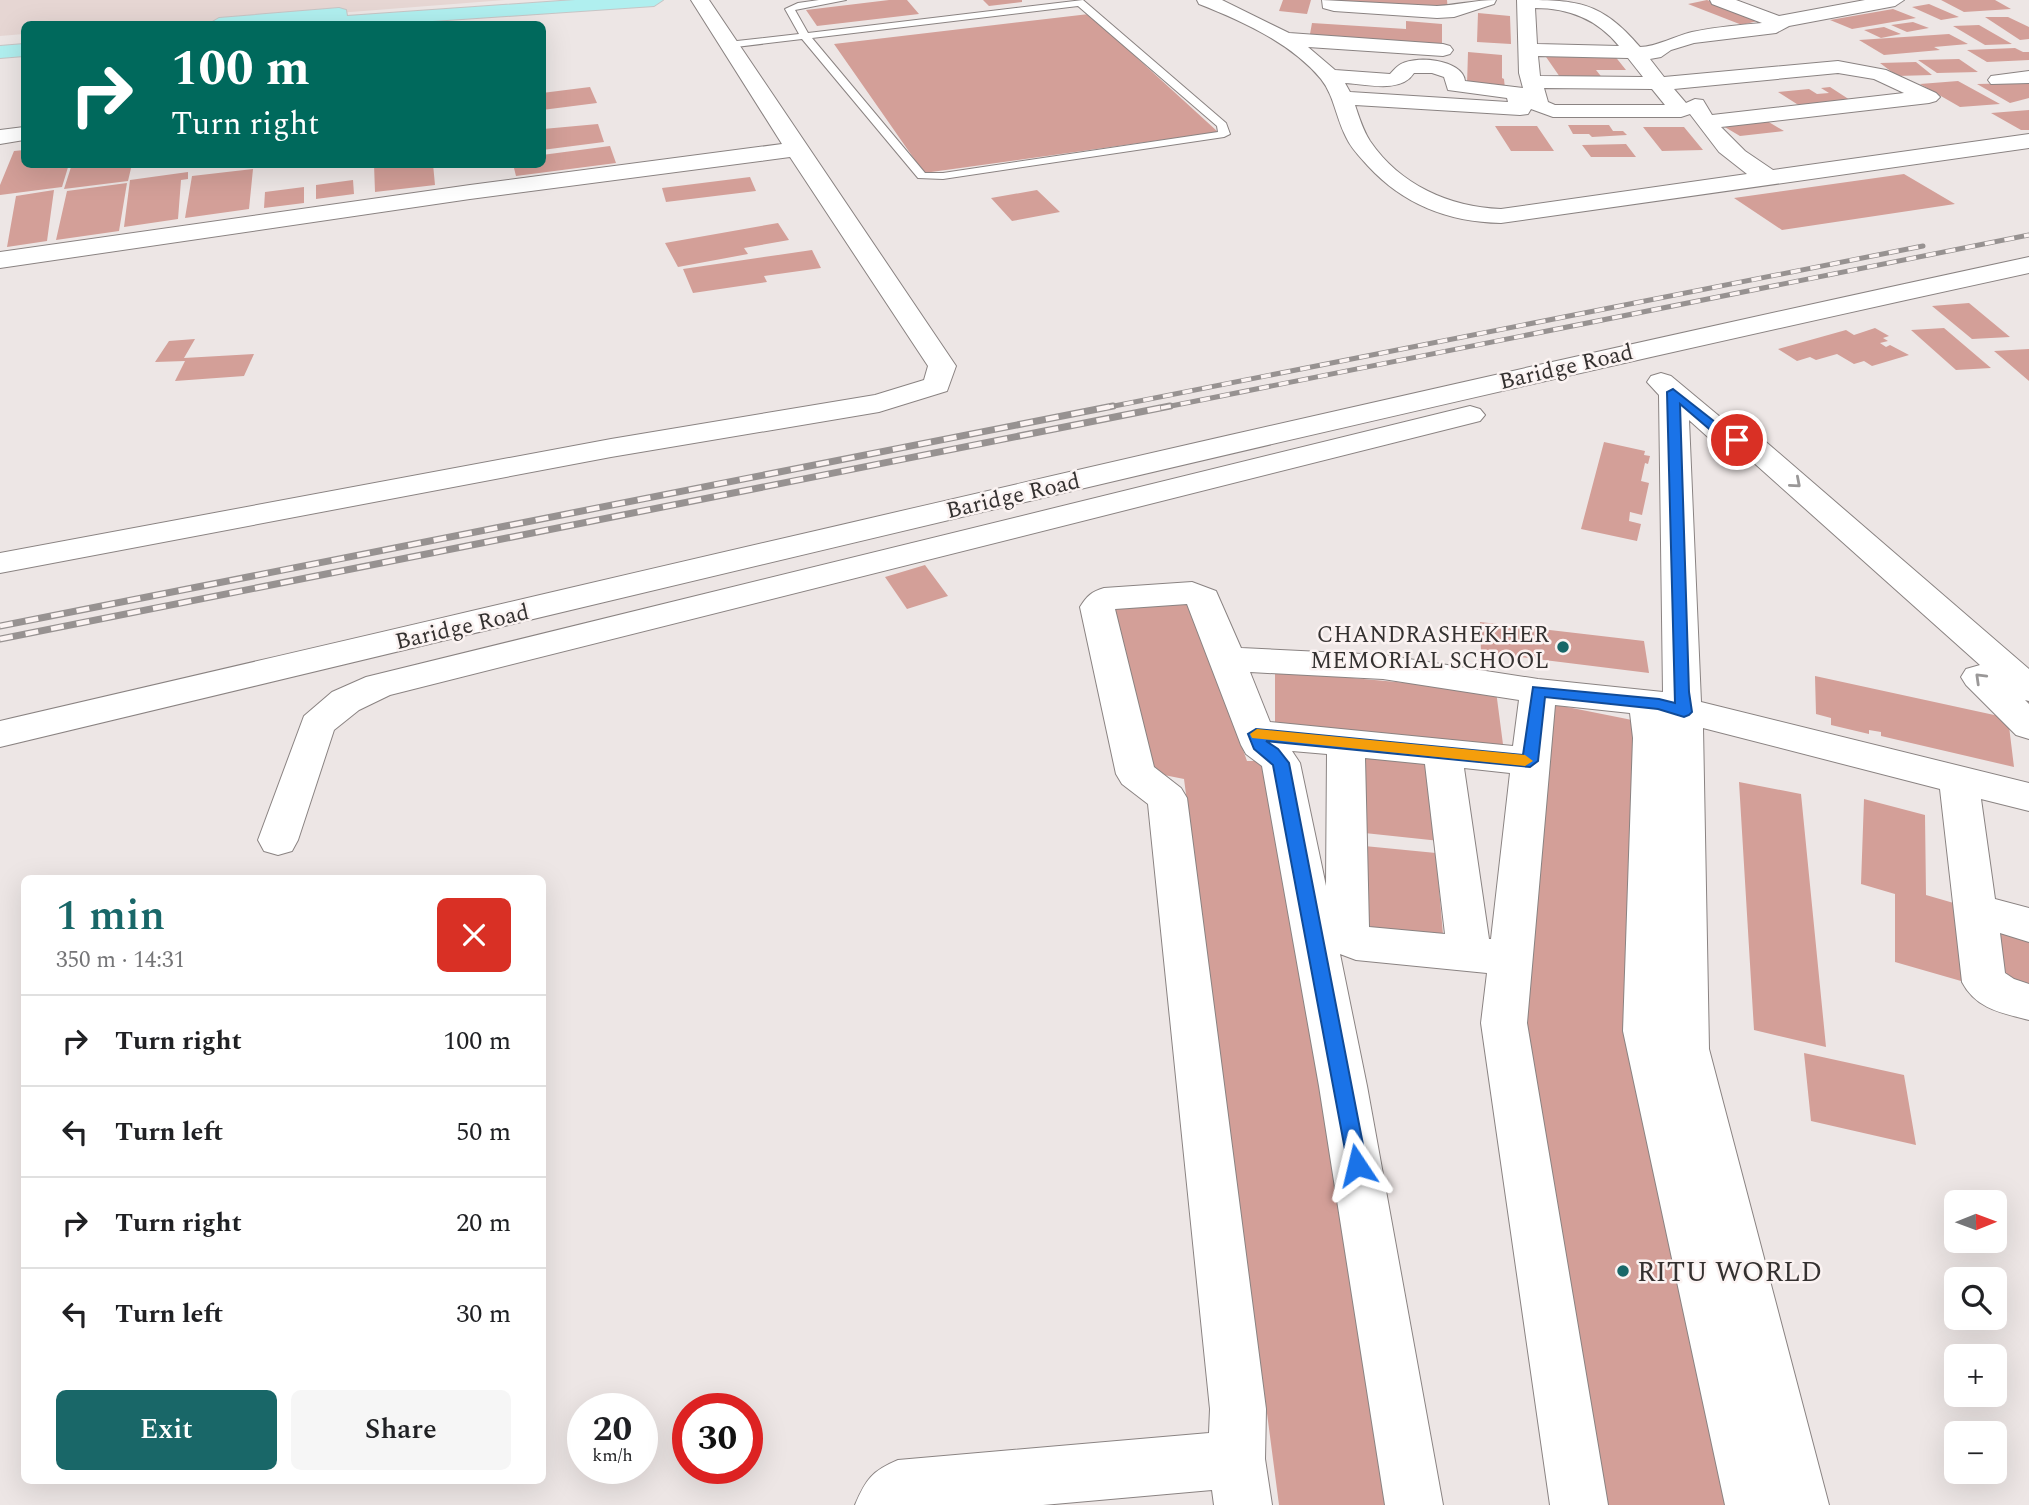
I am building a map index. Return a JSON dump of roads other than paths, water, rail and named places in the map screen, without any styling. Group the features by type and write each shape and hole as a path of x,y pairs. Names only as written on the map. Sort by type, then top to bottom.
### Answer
{"main road":[{"path":"258,21 529,0"},
{"path":"356,21 654,0"},
{"path":"0,43 21,41"},
{"path":"0,52 21,50"}],"street":[{"path":"0,563 597,450 879,403 937,385 942,366 796,149 700,0"},
{"path":"1206,0 1284,39 1329,76 1343,98 1358,140 1388,175 1426,202 1475,216 1501,216 2029,141"},
{"path":"1331,0 1330,4 1334,5 1437,12 1454,11 1487,0"},
{"path":"1719,0 1778,22 1895,0"},
{"path":"1650,51 1586,9 1574,5 1538,2 1524,4 1532,82 1539,106 1553,111 1681,111 1670,83"},
{"path":"1590,4 1626,20 1670,83 1736,158 1770,178"},
{"path":"1458,14 1462,86"},
{"path":"1529,50 1650,51 1686,40 1776,27 1780,25 1778,22"},
{"path":"1284,39 1459,51"},
{"path":"1329,76 1393,80 1412,67 1446,69 1454,75 1455,86 1517,93 1520,109 1343,98"},
{"path":"1532,82 1670,83 1847,67 1879,74 1929,97 1705,122"},
{"path":"1998,80 2029,77"},
{"path":"0,137 21,134"},
{"path":"0,260 468,184 796,149"},
{"name":"Baridge Road","path":"0,734 1182,454 1650,372 2029,265"},
{"path":"1650,372 1720,432 1755,448 2029,689"},
{"path":"1650,372 1681,692 1666,707 1652,738 1646,1031 1754,1505"},
{"path":"278,840 317,725 329,711 350,696 379,686 1650,372"},
{"path":"1720,432 1718,447 1948,647 2029,726"},
{"path":"884,1505 898,1489 1239,1482 1238,1409 1167,797 1136,774 1097,607 1104,599 1192,593 1204,599 1259,745 1273,753 1281,763 1343,1086 1414,1505"},
{"path":"1227,660 1296,659 1485,680 1538,691 1666,707 2029,797"},
{"path":"1489,956 1530,761 1538,691"},
{"path":"1666,707 1686,1049 1800,1505"},
{"path":"1256,734 1530,761"},
{"path":"1346,743 1347,933 1356,943 1489,956"},
{"path":"1443,753 1504,1023 1579,1505"},
{"path":"1959,780 1984,982 2000,994 2029,1002"},
{"path":"1977,910 2029,925"}],"lane":[{"path":"728,45 804,36 1078,2 1222,125 1224,134 943,176 922,176 804,36 790,9 841,0"}],"railway":[{"path":"1161,408 2029,235"},
{"path":"1104,408 1923,246"},
{"path":"0,626 1113,406"},
{"path":"0,639 1170,406"}],"place":[{"name":"CHANDRASHEKHER MEMORIAL SCHOOL","path":"1563,647"},
{"name":"RITU WORLD","path":"1623,1271"}]}
